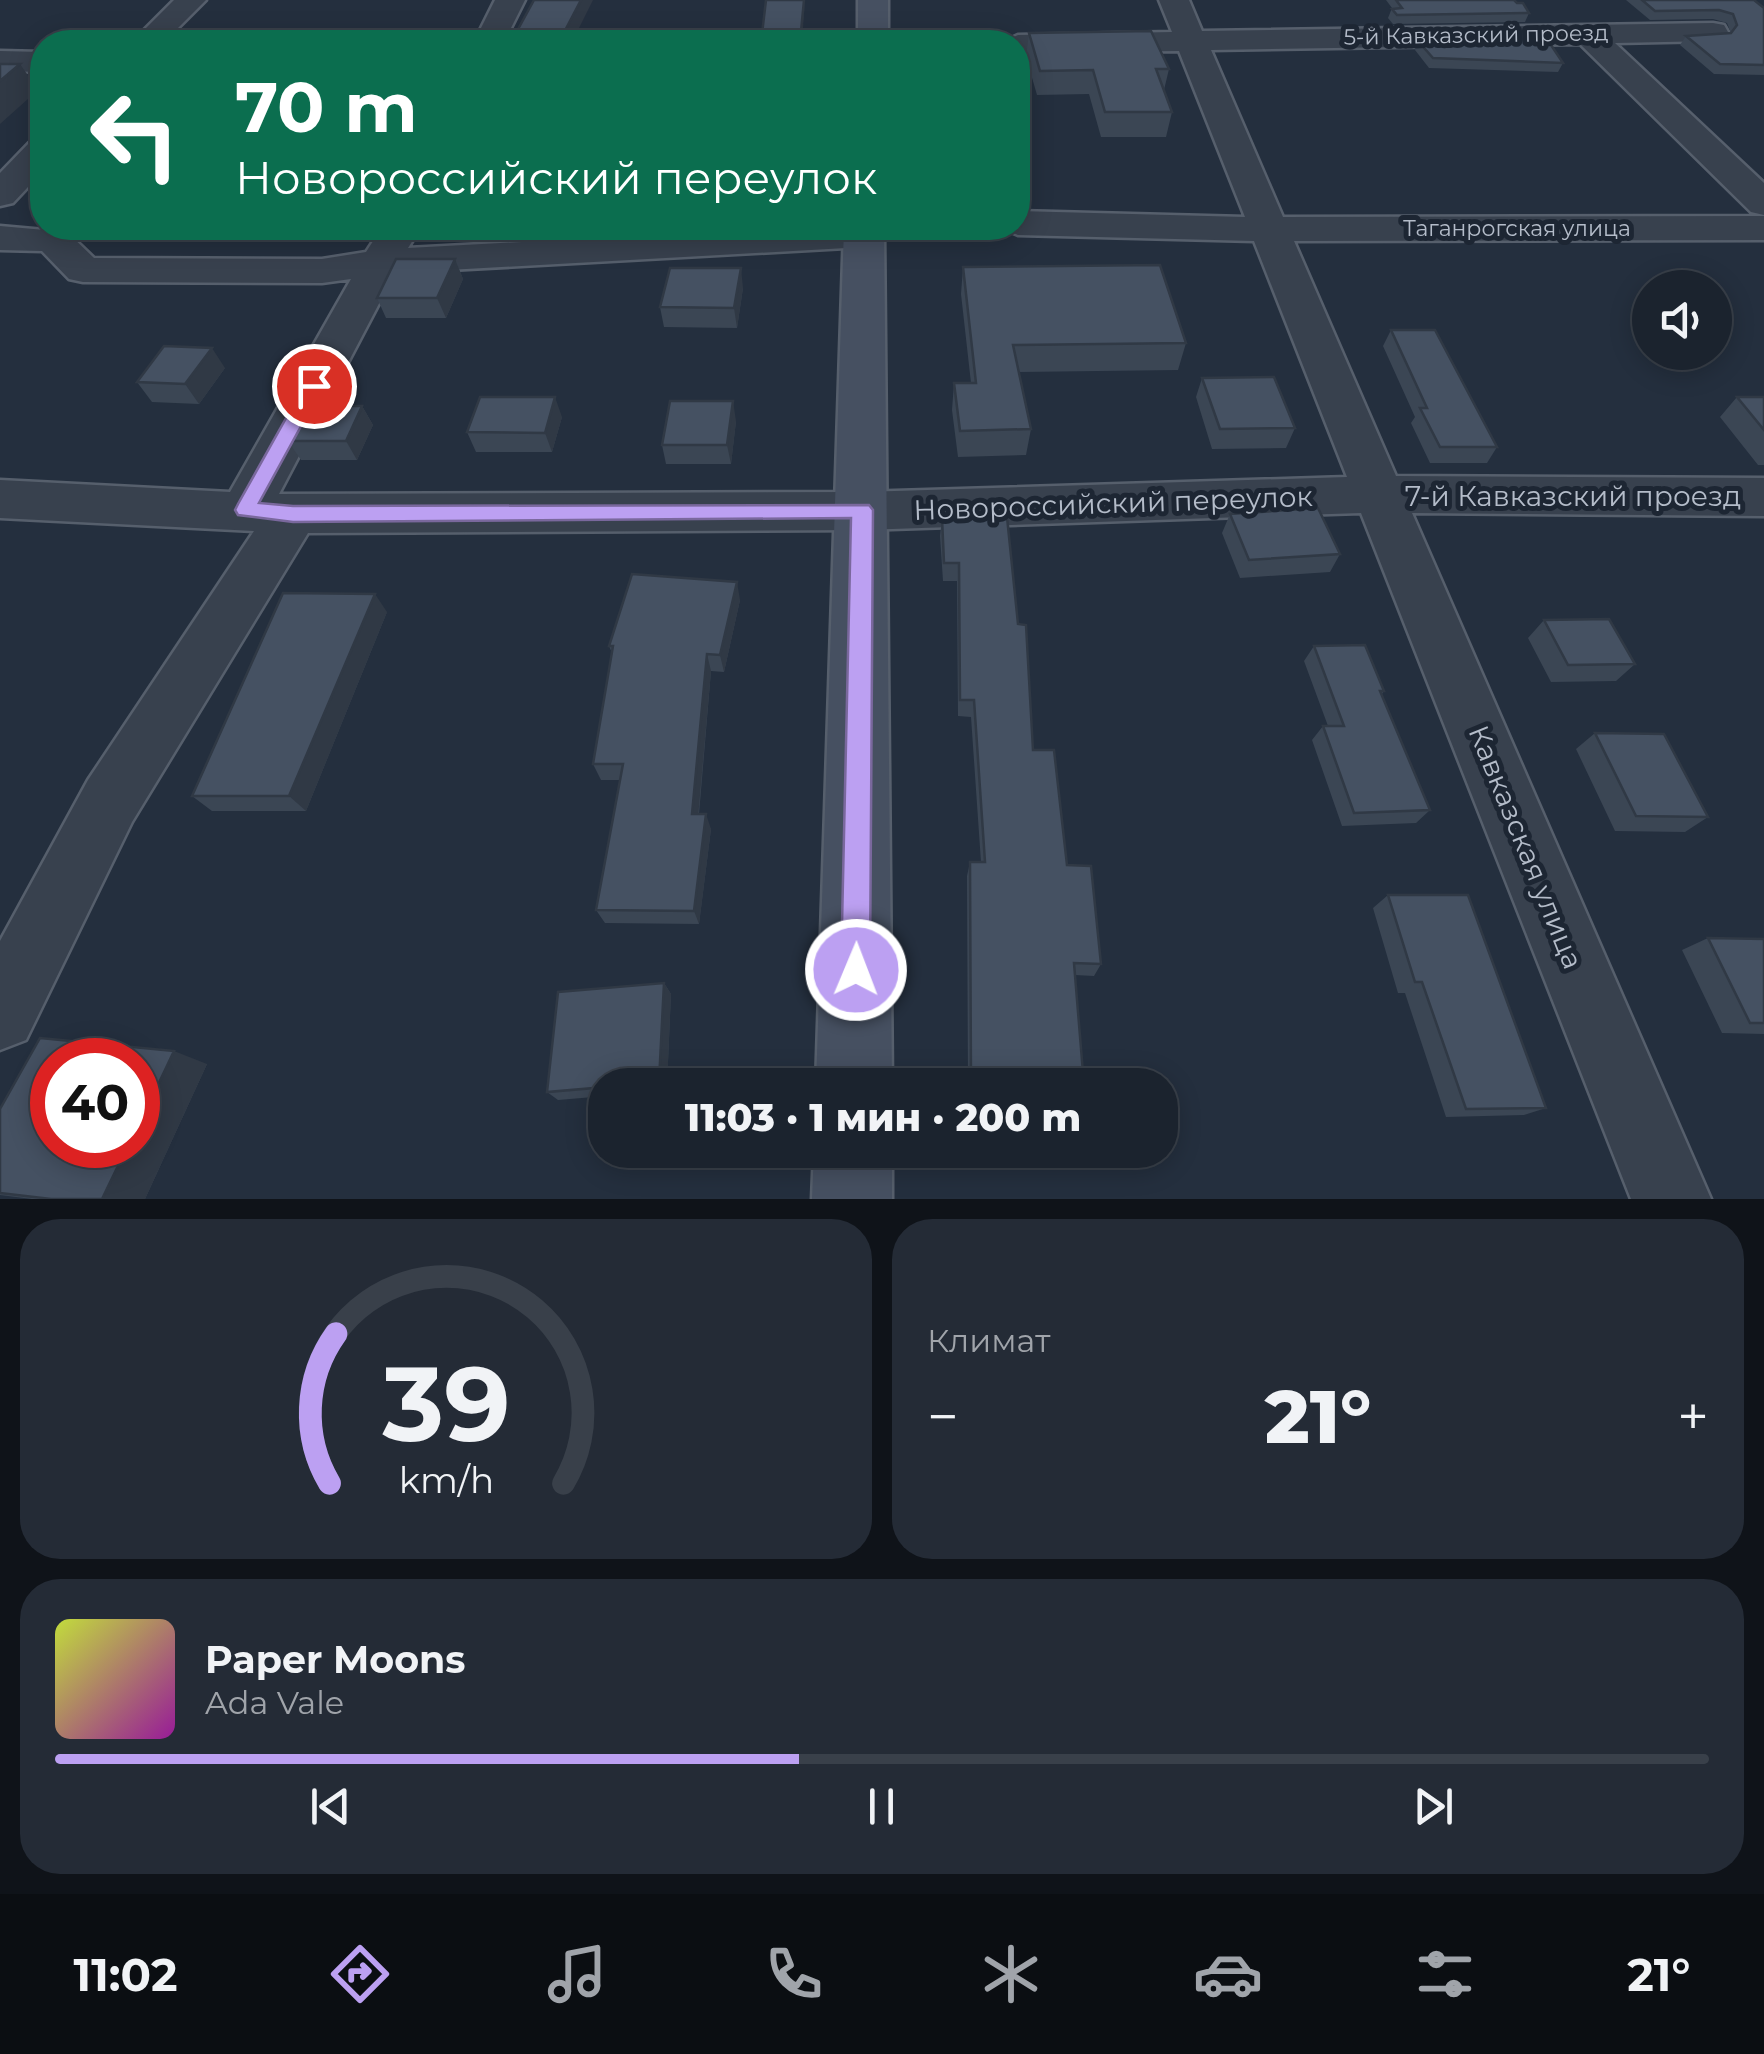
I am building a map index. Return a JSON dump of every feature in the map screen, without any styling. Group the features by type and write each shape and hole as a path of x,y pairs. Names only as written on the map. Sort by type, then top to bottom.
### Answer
{"street":[{"path":"160,30 191,0"},
{"path":"494,30 510,0"},
{"path":"873,0 873,30"},
{"path":"1174,0 1191,41"},
{"name":"5-й Кавказский проезд","path":"1030,44 1191,41 1464,23 1586,32 1713,32 1679,0"},
{"path":"1586,32 1764,204"},
{"name":"Кавказская улица","path":"1191,41 1671,1199"},
{"path":"0,61 30,62"},
{"path":"0,195 30,163"},
{"name":"Таганрогская улица","path":"1030,223 1270,228 1764,228"},
{"path":"0,238 30,239"},
{"path":"53,240 83,270 322,271 390,245 559,240"},
{"path":"854,1068 864,240"},
{"path":"0,1014 110,801 269,512 390,245"},
{"name":"7-й Кавказский проезд","path":"1382,494 1764,497"},
{"name":"Новороссийский переулок","path":"0,498 269,512 862,510 1382,494"},
{"path":"852,1199 853,1168"}],"building":[{"path":"534,0 581,0 565,30 518,30"},
{"path":"766,0 804,0 801,30 762,30"},
{"path":"1396,0 1514,0 1523,3 1529,13 1397,15 1392,9 1402,8"},
{"path":"1642,0 1754,0 1764,8 1764,65 1720,64 1686,36 1731,33 1737,25 1733,14 1719,10 1655,11"},
{"path":"1151,31 1169,69 1156,69 1172,112 1105,112 1093,70 1040,71 1030,33"},
{"path":"1547,39 1563,63 1433,58 1418,41"},
{"path":"0,64 20,64 0,81"},
{"path":"396,259 455,259 437,298 377,298"},
{"path":"1160,265 1186,343 1013,345 1031,429 960,431 954,383 976,383 963,267"},
{"path":"670,268 741,268 734,308 660,307"},
{"path":"1391,330 1435,330 1497,447 1440,447 1420,408 1427,408"},
{"path":"164,346 212,348 185,384 137,382"},
{"path":"1274,377 1295,428 1220,429 1202,378"},
{"path":"480,397 555,397 545,433 467,432"},
{"path":"1737,397 1764,397 1764,430"},
{"path":"670,401 733,401 727,445 662,445"},
{"path":"307,406 362,406 346,441 288,441"},
{"path":"1318,508 1340,554 1249,560 1230,514"},
{"path":"1007,517 1018,624 1026,625 1033,750 1054,750 1067,865 1091,866 1101,964 1074,963 1083,1068 971,1068 970,862 985,862 974,700 960,700 959,563 944,563 942,518"},
{"path":"632,574 737,582 720,655 707,654 692,814 706,814 694,911 596,910 623,764 593,764 613,646 609,646"},
{"path":"283,593 375,594 289,796 192,796"},
{"path":"1609,619 1635,664 1568,665 1544,620"},
{"path":"1365,645 1430,810 1354,813 1323,726 1344,726 1314,646"},
{"path":"1595,733 1664,734 1708,817 1636,816"},
{"path":"1388,895 1468,895 1546,1108 1466,1109 1422,982 1415,982"},
{"path":"1708,938 1764,939 1764,1023 1750,1023"},
{"path":"664,983 660,1068 588,1068 588,1088 547,1092 558,992"},
{"path":"160,1050 174,1051 160,1081"},
{"path":"30,1056 30,1168 117,1168 102,1199 0,1193 0,1109"}],"route":[{"path":"314,386 245,510 293,514 862,510 856,970"}]}
